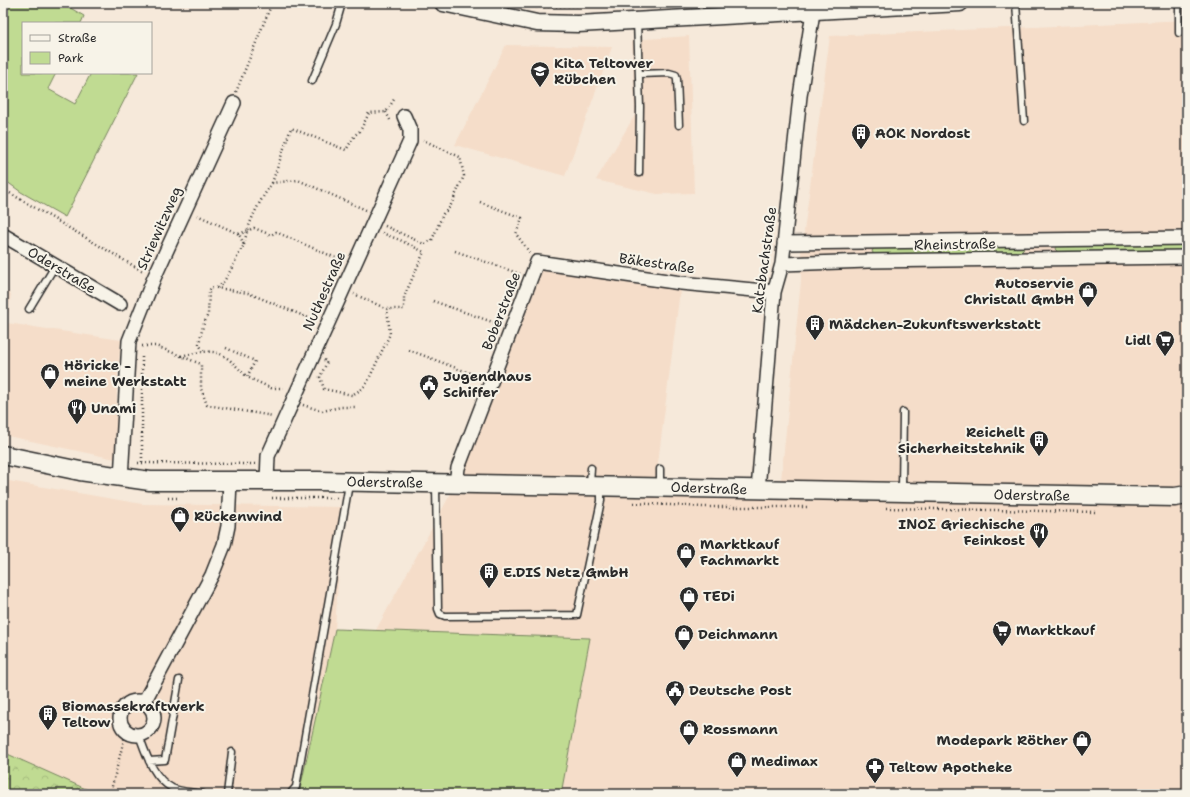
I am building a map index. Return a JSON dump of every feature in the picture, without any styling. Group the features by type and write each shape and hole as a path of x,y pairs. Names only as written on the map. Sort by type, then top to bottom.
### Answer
{"main road":[{"name":"Oderstraße","path":"3,454 80,471 150,481 230,481 267,473 349,482 436,484 660,478 758,490 1185,496"}],"street":[{"path":"443,3 477,7 537,23 578,24 814,8 960,3"},
{"name":"Katzbachstraße","path":"758,490 774,292 782,264 800,96 814,8"},
{"name":"Striewitzweg","path":"121,478 128,341 154,278 234,103"},
{"name":"Nuthestraße","path":"267,473 268,456 274,442 410,141 410,130 404,116"},
{"name":"Oderstraße","path":"3,235 120,304"},
{"name":"Rheinstraße","path":"784,243 1187,238"},
{"path":"1042,239 1042,259"},
{"path":"868,241 868,261"},
{"name":"Rheinstraße","path":"782,264 868,261 1187,257"},
{"name":"Boberstraße","path":"456,484 458,468 537,262"},
{"name":"Bäkestraße","path":"537,262 681,283 774,292"},
{"path":"144,702 212,575 224,545 228,526 230,481"},
{"path":"131,702 144,702 150,706 154,714 154,720 148,732 139,736 132,735 126,732 120,723 119,718 124,706 131,702"}],"lane":[{"path":"312,81 336,24 342,3"},
{"path":"1016,3 1024,121"},
{"path":"1179,3 1179,32"},
{"path":"637,21 640,74 639,173"},
{"path":"640,74 669,73 678,78 679,125"},
{"path":"29,308 56,266"},
{"path":"902,412 902,493"},
{"path":"436,484 438,609 440,614 446,616 577,616 601,501 594,480"},
{"path":"290,794 296,787 349,482"},
{"path":"148,761 165,760 179,680"},
{"path":"139,736 148,761 162,781 173,788 203,794"},
{"path":"227,794 232,752"}],"path":[{"path":"234,103 236,92 272,3"},
{"path":"534,7 632,3"},
{"path":"218,288 227,279 232,265 244,245 246,231 262,197 272,183 291,128 346,150 355,135 360,131 369,113 386,112 395,98"},
{"path":"382,225 424,244 432,240 442,214 450,207 464,176 460,157 421,139"},
{"path":"272,183 298,180 366,210"},
{"path":"3,189 154,278"},
{"path":"480,202 522,218 516,234 537,262"},
{"path":"194,214 239,234 244,245"},
{"path":"239,234 254,228 271,235 276,232 343,261"},
{"path":"352,293 387,309 404,309 404,297 424,252 400,240 379,232"},
{"path":"455,251 531,277"},
{"path":"203,351 199,344 203,326 208,314 209,292 211,287 248,293 316,322"},
{"path":"434,301 511,329"},
{"path":"321,360 327,362 320,377 324,389 352,395 362,389 367,383 390,334 387,309"},
{"path":"142,339 142,463 267,473"},
{"path":"142,346 156,346 201,364 201,389 207,405 274,416"},
{"path":"226,348 255,361 247,377"},
{"path":"409,350 491,381"},
{"path":"181,356 203,351 217,352 228,358 247,377 271,388 286,388"},
{"path":"301,405 322,411 341,407 357,407"},
{"path":"110,794 126,732"}],"shaded area":[{"path":"1187,20 1187,794 561,794 590,638 376,630 456,484 537,262 681,283 655,486 780,490 801,281 801,254 830,36"},
{"path":"689,36 694,193 657,194 596,180 635,115 632,40"},
{"name":"Kita Teltower Rübchen","path":"506,45 612,47 565,176 455,145"},
{"name":"Höricke - meine Werkstatt","path":"3,288 11,294 7,323 121,340 117,383 115,459 3,435"},
{"path":"3,480 142,504 343,507 335,629 299,794 97,794 3,752"}],"green space":[{"path":"3,3 62,3 84,16 81,22 22,22 22,74 56,74 48,89 75,104 90,74 137,74 65,217 21,192 3,179"},
{"path":"1020,245 1024,249 1020,253 875,257 872,251 875,247"},
{"path":"1057,245 1187,245 1187,252 1058,252 1055,249"},
{"path":"335,629 590,638 561,794 299,794"},
{"path":"3,752 97,794 3,794"}],"place":[{"name":"Kita Teltower Rübchen","path":"540,88"},
{"name":"AOK Nordost","path":"861,150"},
{"name":"Autoservie Christall GmbH","path":"1088,308"},
{"name":"Mädchen-Zukunftswerkstatt","path":"815,341"},
{"name":"Lidl","path":"1165,357"},
{"name":"Höricke - meine Werkstatt","path":"50,390"},
{"name":"Jugendhaus Schiffer","path":"429,401"},
{"name":"Unami","path":"77,425"},
{"name":"Reichelt Sicherheitstehnik","path":"1039,457"},
{"name":"Rückenwind","path":"180,533"},
{"name":"INOΣ Griechische Feinkost","path":"1039,549"},
{"name":"Marktkauf Fachmarkt","path":"686,569"},
{"name":"E.DIS Netz GmbH","path":"489,589"},
{"name":"TEDi","path":"689,613"},
{"name":"Marktkauf","path":"1002,647"},
{"name":"Deichmann","path":"684,651"},
{"name":"Deutsche Post","path":"675,707"},
{"name":"Biomassekraftwerk Teltow","path":"48,731"},
{"name":"Rossmann","path":"689,746"},
{"name":"Modepark Röther","path":"1082,757"},
{"name":"Medimax","path":"737,778"},
{"name":"Teltow Apotheke","path":"875,784"}]}
